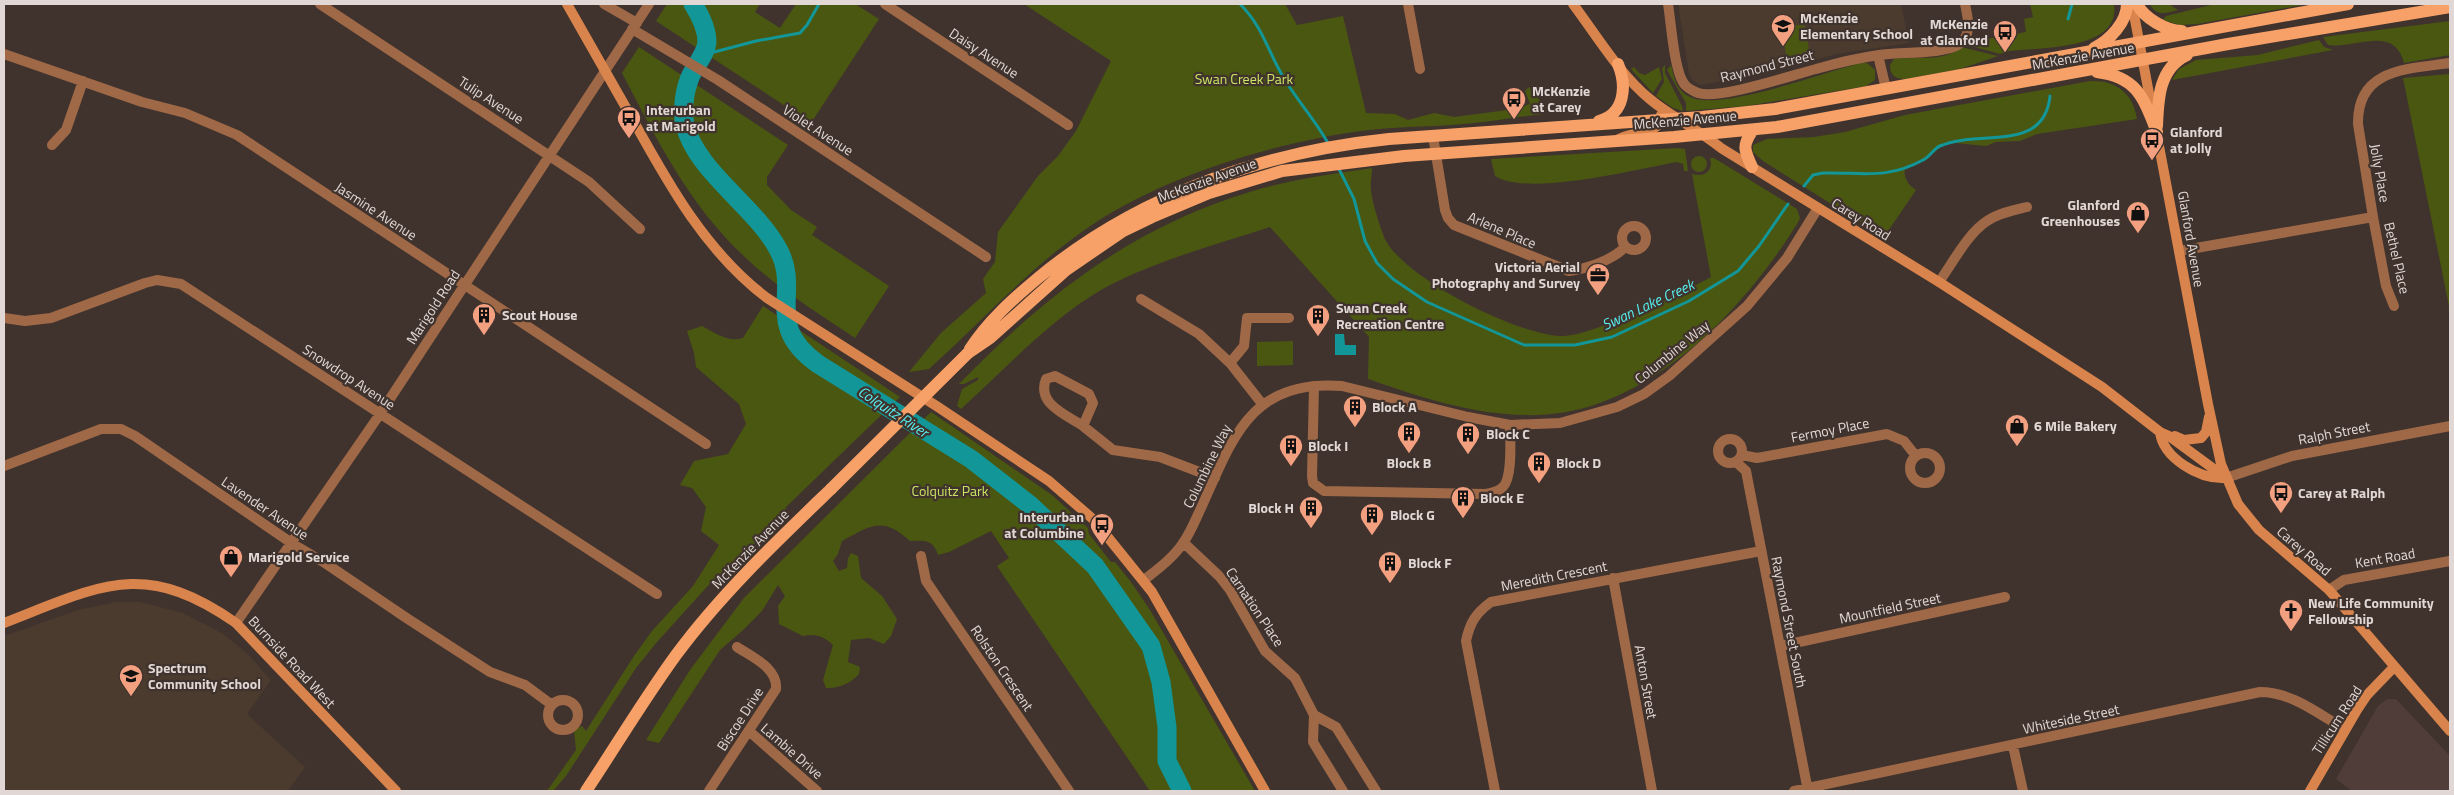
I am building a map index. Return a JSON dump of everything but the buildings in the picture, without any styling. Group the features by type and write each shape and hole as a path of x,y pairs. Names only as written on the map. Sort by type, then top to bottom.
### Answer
{"main road":[{"path":"567,4 667,181 691,218 732,268 749,285 771,301 938,407 1049,481 1094,520 1144,580 1266,791"},
{"name":"Carey Road","path":"1573,4 1640,91 1676,119 1939,282 2102,387 2160,432 2161,443 2189,469 2206,477 2226,478 2238,504 2259,530 2329,590 2450,731"},
{"path":"2085,52 2100,45 2111,36 2126,15 2127,4"},
{"name":"Glanford Avenue","path":"2132,4 2208,404 2226,478"},
{"path":"2137,4 2140,10 2150,18 2167,28 2176,31 2199,30"},
{"name":"McKenzie Avenue","path":"968,353 983,330 1026,289 1065,257 1116,223 1157,202 1212,180 1312,152 1345,145 1433,136 1676,119 1775,109 2348,4"},
{"name":"McKenzie Avenue","path":"586,791 676,656 706,618 745,574 968,353 990,338 1066,270 1123,232 1174,207 1236,183 1319,165 1435,154 1704,135 1810,122 2198,49 2450,6"},
{"path":"2157,132 2160,92 2167,72 2179,59 2198,49"},
{"path":"1586,125 1608,119 1616,110 1624,90 1623,77 1618,64"},
{"path":"2085,70 2111,74 2124,79 2135,87 2146,103 2157,132"},
{"path":"1617,141 1632,133 1652,130 1660,120 1657,105"},
{"path":"1752,167 1745,151 1745,144 1753,130"},
{"path":"2160,432 2171,433 2184,440 2201,438 2207,428 2208,404"},
{"name":"Burnside Road West","path":"4,623 96,589 134,583 152,584 181,591 213,607 236,623 396,791"},
{"name":"Tillicum Road","path":"2310,791 2366,696 2394,667"}],"street":[{"name":"Tulip Avenue","path":"320,4 589,182 640,229"},
{"name":"Violet Avenue","path":"604,4 634,26 986,257"},
{"name":"Marigold Road","path":"236,623 293,544 380,414 649,4"},
{"name":"Daisy Avenue","path":"885,4 1068,124"},
{"path":"1408,4 1420,69"},
{"name":"Raymond Street","path":"1668,4 1680,76 1685,85 1698,93 1713,93 1767,84 1817,68 1878,55 1956,46 1963,41 1967,33 1968,23 1965,4"},
{"name":"Jasmine Avenue","path":"4,54 142,102 185,113 237,135 706,444"},
{"path":"1878,55 1886,89"},
{"name":"Jolly Place","path":"2179,251 2373,217 2357,111 2366,90 2375,81 2387,75 2450,63"},
{"path":"52,145 66,130 82,81"},
{"name":"Arlene Place","path":"1433,136 1445,210 1448,218 1454,225 1568,271 1578,270 1620,253 1625,247"},
{"path":"1939,282 1977,229 1994,218 2027,207"},
{"name":"Columbine Way","path":"1144,580 1168,560 1184,542 1236,433 1246,420 1263,405 1287,392 1314,386 1342,386 1468,418 1510,425 1560,423 1587,417 1617,407 1644,394 1717,335 1760,292 1787,258 1818,208"},
{"name":"Bethel Place","path":"2373,217 2386,286 2394,306"},
{"name":"Snowdrop Avenue","path":"4,318 38,321 145,283 169,281 181,284 657,594"},
{"path":"1141,299 1199,334 1230,363 1263,405"},
{"path":"1230,363 1244,346 1247,318 1289,318"},
{"path":"1083,426 1093,403 1089,394 1055,376 1046,379 1044,393 1048,403 1083,426 1113,450 1160,457 1214,478"},
{"path":"1314,386 1312,476 1313,483 1324,491 1465,494 1493,492 1503,487 1508,476 1510,425"},
{"name":"Ralph Street","path":"2226,478 2292,456 2450,426"},
{"name":"Lavender Avenue","path":"4,466 101,429 121,429 490,672 526,685 552,705"},
{"name":"Fermoy Place","path":"1739,458 1757,458 1888,434 1904,441 1916,456"},
{"name":"Raymond Street South","path":"1739,458 1746,471 1808,790"},
{"name":"Carnation Place","path":"1184,542 1219,576 1230,590 1265,651 1295,678 1314,715 1313,742 1343,791"},
{"name":"Meredith Crescent","path":"1495,791 1466,641 1474,616 1492,602 1761,551"},
{"name":"Rolston Crescent","path":"921,556 926,580 1069,791"},
{"name":"Kent Road","path":"2329,590 2344,580 2450,561"},
{"name":"Anton Street","path":"1613,578 1652,791"},
{"name":"Mountfield Street","path":"1781,646 2005,597"},
{"name":"Biscoe Drive","path":"709,791 776,689 777,680 773,672 737,647"},
{"name":"Whiteside Street","path":"1794,791 1808,790 2260,692 2277,692 2290,697 2345,729"},
{"path":"1314,715 1336,726 1376,791"},
{"name":"Lambie Drive","path":"748,731 817,791"},
{"path":"2013,746 2023,791"}],"shaded area":[{"name":"McKenzie Elementary School","path":"1678,4 1901,4 1909,43 1837,54 1755,76 1700,85 1692,80 1689,74"},
{"name":"Spectrum Community School","path":"116,602 140,602 183,613 223,634 248,654 271,680 247,714 305,767 288,791 4,791 4,636 78,610"},
{"path":"2387,699 2396,699 2450,756 2450,791 2352,791 2336,779 2378,706"}],"green space":[{"path":"667,4 760,4 755,12 780,28 796,4 855,4 879,19 811,123 656,21"},
{"name":"Swan Creek Park","path":"1024,4 1285,4 1297,25 1343,16 1366,113 1395,114 1408,120 1434,113 1454,117 1515,109 1530,104 1525,91 1529,87 1544,106 1545,114 1483,122 1369,130 1334,135 1260,152 1185,177 1116,210 1086,229 1044,261 929,369 909,372 941,333 986,293 983,279 995,262 998,232 1038,176 1058,156 1076,131 1111,61"},
{"path":"2030,4 2114,4 2113,19 2105,31 2075,44 2009,51 2000,54 1967,45 1969,42 2026,32 2024,19 2033,17"},
{"path":"2150,4 2169,4 2178,10 2162,13 2155,11"},
{"path":"2215,4 2308,4 2197,24 2180,25 2163,20 2166,16"},
{"path":"2450,21 2450,55 2404,63 2399,51 2392,44 2383,41 2328,45 2323,37"},
{"path":"1804,24 1810,54 1787,59 1781,28"},
{"path":"2319,40 2324,47 2333,50 2172,80 2179,69 2196,60 2258,55"},
{"path":"639,47 788,145 767,177 767,185 791,210 817,227 812,235 889,286 855,338 773,281 747,259 708,217 676,172 622,73"},
{"path":"1961,47 1998,56 1960,69 1905,79 1898,78 1892,74 1890,65 1894,59 1938,57 1954,52"},
{"path":"1867,63 1875,70 1875,80 1866,86 1746,106 1686,111 1686,103 1667,70 1671,65 1673,75 1682,91 1690,97 1705,100 1749,95"},
{"path":"1665,65 1665,73 1683,111 1673,108 1656,96 1664,82 1662,68"},
{"path":"1634,67 1639,73 1645,75 1659,67 1662,79 1653,93 1631,69"},
{"path":"2450,74 2450,311 2403,78"},
{"path":"2090,81 2108,83 2122,90 2132,102 2137,119 2037,134 2020,141 1996,142 1986,146 1955,143 1941,146 1926,159 1905,168 1907,180 1916,190 1884,237 1763,161 1753,152 1753,145 1767,139 1814,137 1845,132 1905,115"},
{"path":"1685,149 1688,171 1684,171 1683,164 1677,162 1583,180 1557,183 1532,184 1511,182 1495,176 1491,159"},
{"path":"1696,156 1702,156 1707,161 1705,170 1696,172 1691,167 1691,161"},
{"path":"1710,158 1714,158 1797,209 1800,218 1797,224 1775,257 1749,290 1720,322 1688,351 1654,376 1617,396 1578,410 1538,415 1495,413 1451,405 1368,379 1369,337 1270,227 1153,266 1095,293 1054,323 961,409 957,406 962,389 978,380 978,377 964,384 959,384 1025,321 1058,293 1130,244 1168,224 1209,206 1253,191 1298,180 1372,168 1372,195 1386,241 1398,256 1416,272 1439,288 1465,302 1517,326 1560,336 1591,330 1636,313 1711,277 1692,174 1700,175 1707,172 1711,167"},
{"path":"763,306 900,397 786,507 784,514 739,559 714,579 657,642 636,668 566,776 553,791 547,791 576,750 574,730 582,726 586,731 634,656 652,631 693,586 719,545 701,531 706,507 692,488 680,485 694,461 728,454 746,424 739,404 696,367 687,331 702,326 727,338 743,338"},
{"path":"1293,341 1293,365 1257,366 1257,342"},
{"name":"Colquitz Park","path":"931,412 1052,495 1088,528 1089,534 1111,562 1115,562 1150,610 1255,791 1150,791 997,566 1009,558 991,531 949,552 938,555 930,543 910,541 901,533 884,526 869,527 842,541 838,554 833,561 839,571 847,568 848,558 851,553 858,556 861,578 882,596 897,619 891,636 884,644 869,638 851,640 848,662 860,667 859,674 844,685 826,688 823,680 833,645 819,636 803,636 779,624 778,606 785,596 778,585 762,611 720,650 659,743 646,740 690,670 744,598"}],"water":[{"path":"1335,334 1344,334 1345,345 1356,345 1356,355 1335,355"}],"waterway":[{"name":"Colquitz River","path":"693,4 701,17 707,42 687,85 684,108 685,125 691,142 701,158 768,233 778,249 784,265 787,321 792,335 801,349 818,364 971,459 1030,505 1095,566 1151,646 1161,682 1167,727 1167,761 1182,791"},
{"name":"Swan Lake Creek","path":"703,55 756,41 800,33 819,4"},
{"name":"Swan Lake Creek","path":"1240,4 1255,22 1285,80 1329,145"},
{"name":"Swan Lake Creek","path":"2068,19 2072,4"},
{"name":"Swan Lake Creek","path":"1804,186 1813,175 1823,173 1886,173 1910,166 1925,159 1940,146 1955,141 2023,133 2036,126 2045,114 2050,96"},
{"name":"Swan Lake Creek","path":"1338,167 1354,199 1365,241 1377,263 1393,279 1427,302 1524,345 1575,345 1612,337 1689,301 1738,271 1759,246 1788,204"}],"place":[{"name":"McKenzie Elementary School","path":"1783,47"},
{"name":"McKenzie at Glanford","path":"2005,53"},
{"name":"McKenzie at Carey","path":"1514,120"},
{"name":"Interurban at Marigold","path":"629,139"},
{"name":"Glanford at Jolly","path":"2152,161"},
{"name":"Glanford Greenhouses","path":"2138,234"},
{"name":"Victoria Aerial Photography and Survey","path":"1598,296"},
{"name":"Scout House","path":"484,336"},
{"name":"Swan Creek Recreation Centre","path":"1318,337"},
{"name":"Block A","path":"1355,428"},
{"name":"6 Mile Bakery","path":"2017,447"},
{"name":"Block B","path":"1409,454"},
{"name":"Block C","path":"1468,455"},
{"name":"Block I","path":"1291,467"},
{"name":"Block D","path":"1539,484"},
{"name":"Carey at Ralph","path":"2281,514"},
{"name":"Block E","path":"1463,519"},
{"name":"Block H","path":"1311,529"},
{"name":"Block G","path":"1372,536"},
{"name":"Interurban at Columbine","path":"1102,546"},
{"name":"Marigold Service","path":"231,578"},
{"name":"Block F","path":"1390,584"},
{"name":"New Life Community Fellowship","path":"2291,632"},
{"name":"Spectrum Community School","path":"131,697"}]}
